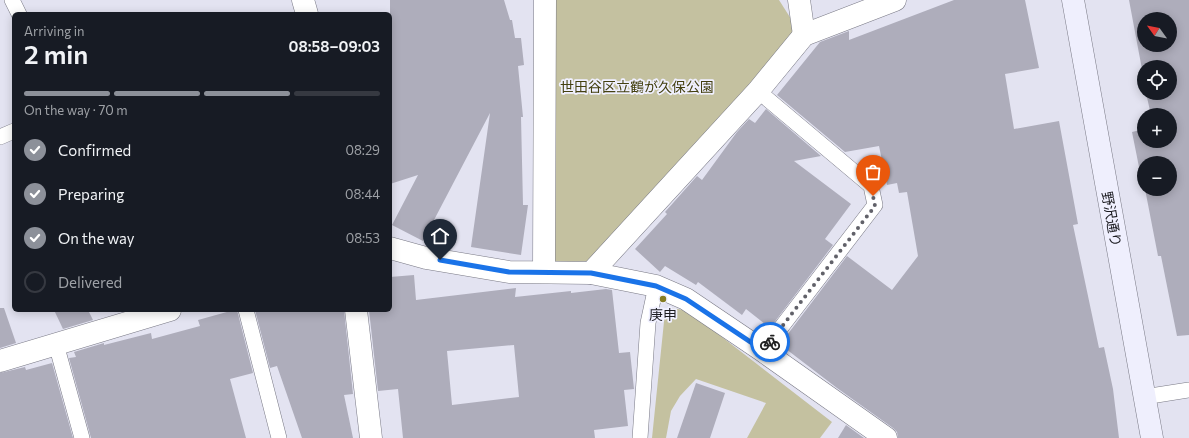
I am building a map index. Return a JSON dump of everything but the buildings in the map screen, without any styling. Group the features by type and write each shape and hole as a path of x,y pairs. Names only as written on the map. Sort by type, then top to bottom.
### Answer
{"street":[{"path":"303,0 306,12"},
{"path":"544,271 545,0"},
{"path":"799,0 804,35"},
{"path":"591,273 758,91 804,35 895,0"},
{"name":"野沢通り","path":"1073,0 1152,438"},
{"path":"392,249 426,258 509,272 544,271 591,273 656,286 686,299 764,351 886,438"},
{"path":"0,361 163,312"},
{"path":"356,312 371,438"}],"lane":[{"path":"12,0 18,12"},
{"path":"758,91 872,186 875,206 764,351"},
{"path":"0,137 12,132"},
{"path":"640,438 648,322 656,286"},
{"path":"247,312 279,438"},
{"path":"56,344 82,438"},
{"path":"1144,397 1189,390"}],"green space":[{"name":"世田谷区立鶴が久保公園","path":"551,0 779,0 800,33 591,261 550,263"},
{"path":"673,308 683,310 700,320 832,422 820,438 747,438 766,403 696,379 680,396 671,411 666,438 652,438 665,312"}],"way so far":[{"path":"770,342 875,206 873,196"}],"place":[{"name":"庚申","path":"663,299"}],"route":[{"path":"440,260 509,272 544,271 591,273 656,286 686,299 764,351 770,342"}]}
